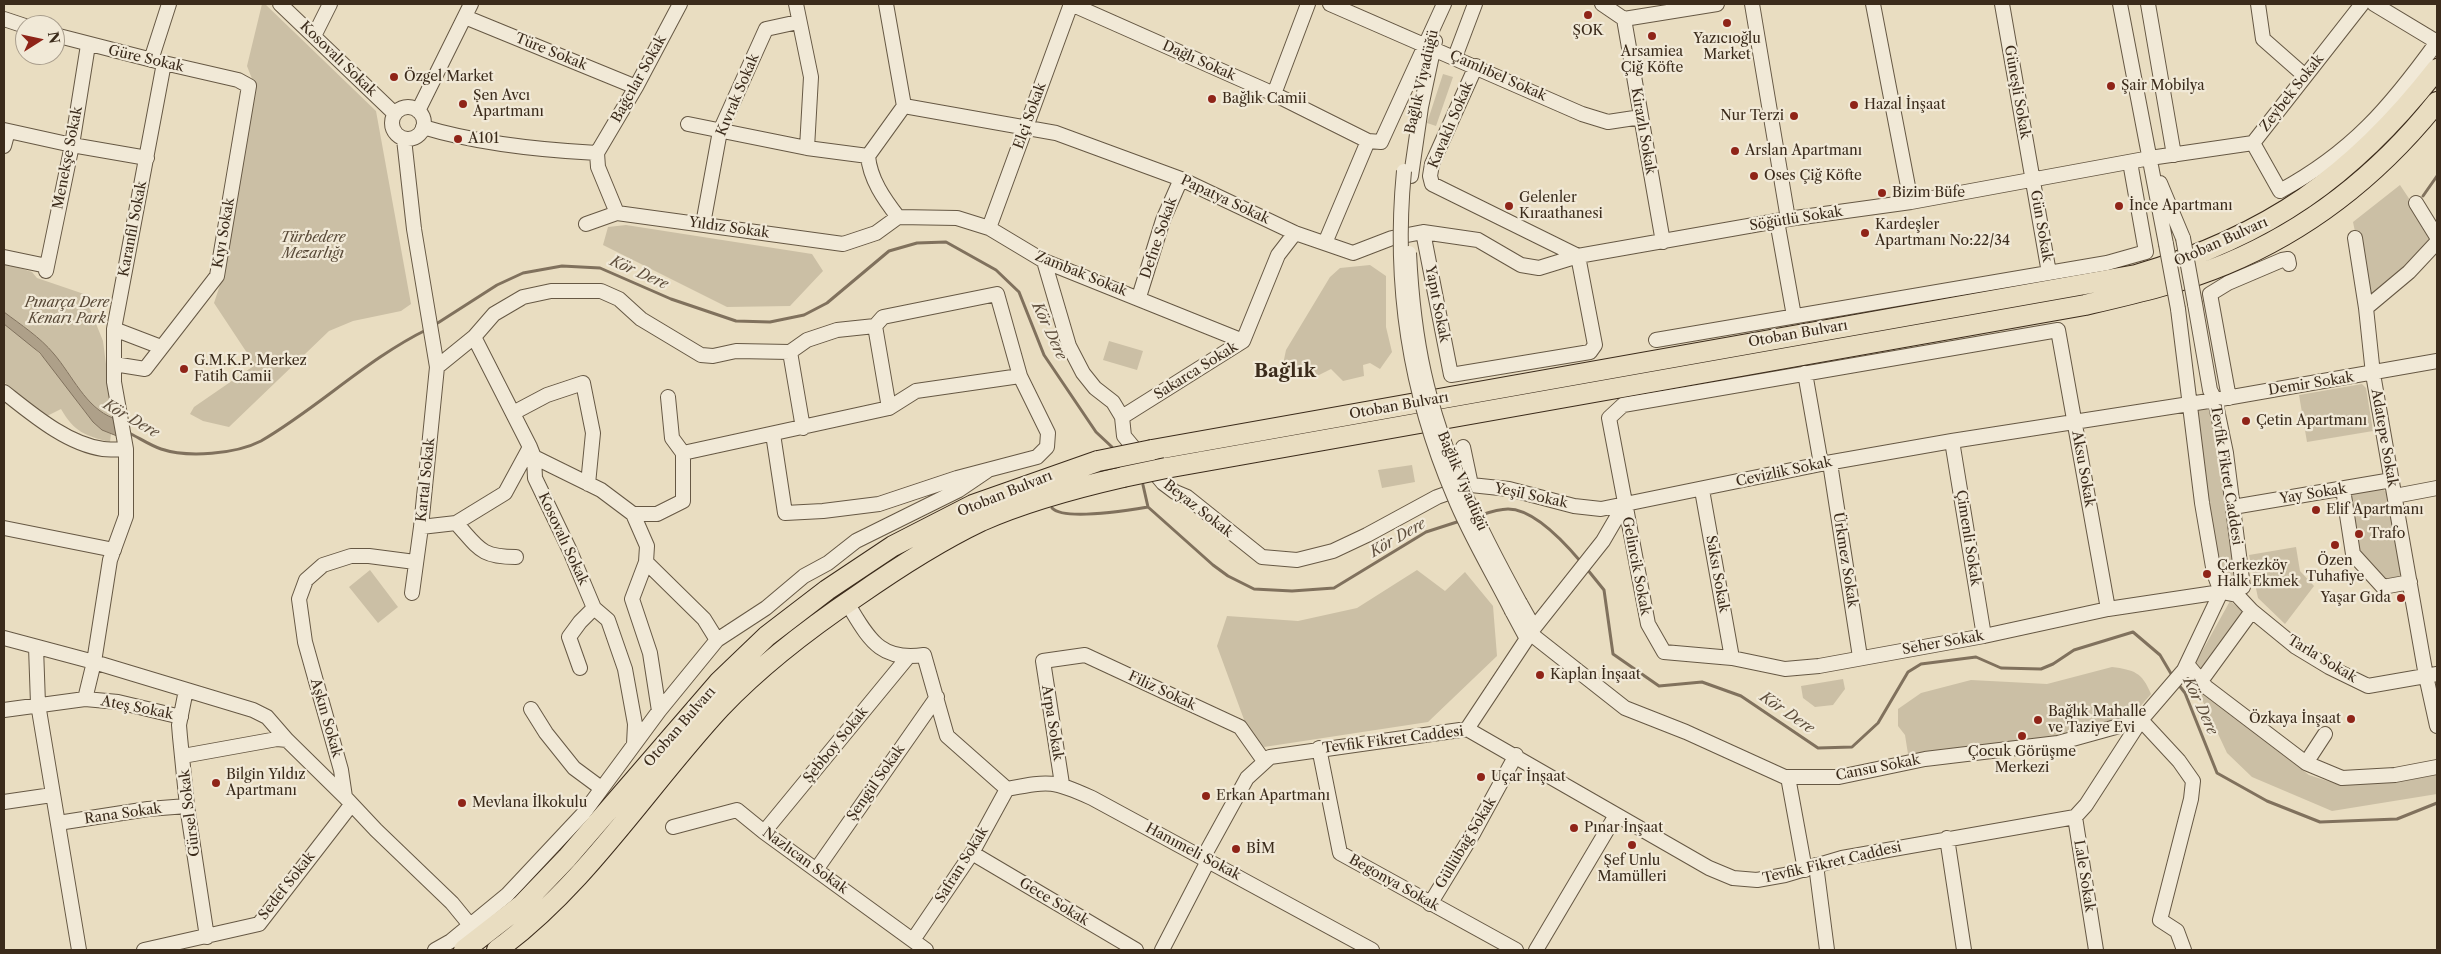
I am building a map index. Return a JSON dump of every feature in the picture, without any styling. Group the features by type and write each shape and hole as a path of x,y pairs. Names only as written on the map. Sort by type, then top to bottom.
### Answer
{"highway":[{"name":"Otoban Bulvarı","path":"464,950 522,905 567,858 719,682 767,636 827,590 893,546 973,505 1098,461 1152,450 2136,274 2177,263 2253,230 2292,208 2329,181 2397,118 2437,69"},
{"name":"Otoban Bulvarı","path":"497,950 535,920 566,889 721,707 797,637 916,556 982,521 1066,490 1166,468 2085,305 2159,287 2226,264 2268,244 2313,217 2363,180 2409,137 2437,102"}],"street":[{"name":"Karanfil Sokak","path":"86,699 114,550 126,516 126,449 114,364 114,328 147,158 158,62 169,4"},
{"name":"Kosovalı Sokak","path":"280,4 395,114"},
{"path":"314,36 330,4"},
{"path":"418,111 471,4"},
{"name":"Bağcılar Sokak","path":"596,153 636,87 680,4"},
{"path":"796,4 810,77 807,148"},
{"path":"886,4 904,106 868,156 869,170 887,203 898,217"},
{"name":"Dağlı Sokak","path":"1071,4 1274,94 1374,142"},
{"name":"Elçi Sokak","path":"989,228 1071,4"},
{"path":"1274,94 1308,4"},
{"name":"Çamlıbel Sokak","path":"1330,4 1359,9 1429,46 1582,114 1608,122 1641,117"},
{"name":"Bağlık Viyadüğü","path":"1444,4 1429,46 1412,113 1408,173 1400,218 1401,284 1409,351 1427,426 1454,498 1531,633"},
{"path":"1455,57 1475,4"},
{"path":"1602,4 1624,19 1717,4"},
{"path":"1752,4 1783,220 1794,316"},
{"path":"1873,4 1911,202"},
{"name":"Güneşli Sokak","path":"2002,4 2033,179"},
{"name":"Tevfik Fikret Caddesi","path":"2120,4 2178,310 2202,503 2214,573 2221,592 2243,586 2233,507 2215,400 2210,390 2182,238 2150,158"},
{"path":"2148,4 2174,155"},
{"path":"2258,4 2263,39 2306,76"},
{"name":"Zeybek Sokak","path":"2174,155 2253,143 2362,4"},
{"path":"2253,143 2280,191 2309,175 2351,143 2384,111 2437,42 2374,4"},
{"name":"Türe Sokak","path":"465,17 636,87"},
{"name":"Kirazlı Sokak","path":"1624,19 1663,242"},
{"name":"Kıvrak Sokak","path":"703,224 720,131 766,29 798,22"},
{"name":"Güre Sokak","path":"65,38 158,62 238,80"},
{"name":"Menekşe Sokak","path":"4,257 47,269 72,145 88,44"},
{"path":"1325,243 1374,142 1429,46"},
{"name":"Kavaklı Sokak","path":"1476,66 1432,164 1430,176 1432,184 1578,256"},
{"name":"Kıyı Sokak","path":"114,364 144,369 217,276 249,86 238,80"},
{"name":"Papatya Sokak","path":"904,106 1056,132 1181,178 1295,233 1353,253 1392,238 1424,232 1478,240 1521,265 1540,268"},
{"path":"405,107 414,108 418,111 424,122 416,138 404,139 398,136 393,129 392,120 395,114 405,107"},
{"path":"688,124 807,148 868,156"},
{"path":"423,127 472,139 564,151 596,153 598,167 617,213 586,224"},
{"path":"4,146 6,131 147,158"},
{"name":"Kartal Sokak","path":"404,139 414,230 437,367 421,527 412,593"},
{"name":"Söğütlü Sokak","path":"1540,268 1578,256 1783,220 1911,202 2174,155"},
{"path":"1656,340 2107,263 2146,252 2130,162"},
{"name":"Defne Sokak","path":"1139,297 1163,220 1181,178"},
{"name":"Gün Sokak","path":"2033,179 2049,273"},
{"path":"2416,203 2437,237"},
{"name":"Yıldız Sokak","path":"617,213 843,244 876,233 898,217"},
{"name":"Zambak Sokak","path":"898,217 958,218 989,228 1044,260 1139,297 1243,341"},
{"name":"Yapıt Sokak","path":"1424,232 1451,375 1590,352 1594,345 1578,256"},
{"name":"Sakarca Sokak","path":"1122,418 1243,341 1278,255 1295,233"},
{"name":"Adatepe Sokak","path":"2355,238 2366,308 2373,374 2410,582 2432,675 2437,726"},
{"path":"2366,308 2409,272 2437,242"},
{"path":"2229,398 2210,294 2228,283 2282,260 2288,258 2289,264"},
{"name":"Beyaz Sokak","path":"1044,260 1069,346 1083,373 1095,388 1113,402 1122,418 1124,436 1163,483 1175,492 1187,497 1262,557 1297,560 1333,551"},
{"path":"437,367 474,337 494,314 523,297 551,291 572,289 601,291 619,299 641,319 701,355 713,356 736,351 790,352 807,340 837,330 875,326 883,317 997,294 1020,376 1048,433 1046,448 1037,457 957,478 879,504 823,512 785,513 773,434"},
{"path":"875,326 889,408"},
{"path":"114,328 161,348"},
{"name":"Aksu Sokak","path":"1805,374 2058,330 2108,609"},
{"name":"Kosovalı Sokak","path":"474,337 532,452 535,478 570,551 594,608 608,620 625,669 635,724 634,744"},
{"path":"790,352 803,428"},
{"name":"Demir Sokak","path":"2215,400 2437,362"},
{"name":"Ürkmez Sokak","path":"1805,374 1825,463 1860,657"},
{"name":"Gelincik Sokak","path":"1664,652 1648,624 1609,418 1623,404 1805,374"},
{"path":"682,453 889,408 916,391 1020,376"},
{"path":"513,413 547,395 583,383 593,433 588,484"},
{"path":"589,414 595,388"},
{"path":"4,392 41,422 62,434 103,449 126,449"},
{"path":"633,514 657,514 684,501 682,453 672,438 668,396"},
{"name":"Cevizlik Sokak","path":"1624,505 1825,463 2075,421 2190,398 2215,400"},
{"name":"Çimenli Sokak","path":"1952,441 1984,636"},
{"path":"1463,447 1471,485"},
{"path":"421,527 456,523 505,493 532,452 601,490 633,514 646,546 646,562 632,599 650,653 660,711"},
{"path":"435,950 507,895 583,814 634,744 717,640 766,608 804,576 828,563 856,541 959,490 987,471"},
{"name":"Yay Sokak","path":"2233,507 2392,480"},
{"name":"Yeşil Sokak","path":"1333,551 1437,497 1471,485 1509,489 1574,506 1601,509 1624,505"},
{"path":"2395,496 2437,488"},
{"path":"2343,489 2353,554 2383,587 2410,582"},
{"name":"Saksı Sokak","path":"1702,490 1732,658"},
{"path":"1467,729 1531,633 1603,541 1624,505"},
{"path":"456,523 480,549 493,557 516,557"},
{"path":"4,528 114,550"},
{"name":"Aşkın Sokak","path":"348,801 305,642 299,600 301,589 306,580 323,564 338,559 368,556 415,562"},
{"path":"646,562 704,619 717,640"},
{"path":"2075,817 2086,805 2142,720 2186,667 2221,592"},
{"name":"Seher Sokak","path":"1664,652 1732,658 1784,669 1984,636 2108,609 2221,592"},
{"name":"Tarla Sokak","path":"2221,592 2237,595 2252,611 2296,647 2329,667 2368,686 2432,675"},
{"path":"580,668 569,637 594,608"},
{"path":"852,611 863,628 886,653 908,657 924,655 947,736 1007,789"},
{"path":"2201,681 2252,611"},
{"name":"Cansu Sokak","path":"1531,633 1625,708 1686,732 1788,777 1839,777 1925,759 2058,743 2142,720"},
{"path":"4,638 94,662 253,710 267,717 287,740 452,903 470,925"},
{"path":"36,647 38,704 79,950"},
{"name":"Filiz Sokak","path":"1043,661 1085,655 1240,727 1264,761"},
{"name":"Şebboy Sokak","path":"764,832 908,657"},
{"name":"Arpa Sokak","path":"1043,661 1062,784"},
{"path":"2186,667 2277,743 2306,764 2342,778 2395,775 2437,767"},
{"name":"Gürsel Sokak","path":"186,690 179,725 188,806 207,937"},
{"name":"Şengül Sokak","path":"816,870 937,697"},
{"name":"Ateş Sokak","path":"4,710 86,699 118,702 181,716"},
{"path":"531,709 574,768 601,788"},
{"path":"2142,720 2179,760 2193,781 2191,799 2160,920 2177,930 2184,950"},
{"name":"Tevfik Fikret Caddesi","path":"1162,950 1247,778 1270,756 1319,748 1467,729 1516,755 1709,868 1733,878 1757,880 1947,838 2075,817"},
{"path":"2306,764 2325,734"},
{"path":"183,756 277,740 287,740"},
{"name":"Begonya Sokak","path":"1319,748 1340,853 1516,950"},
{"name":"Güllübağ Sokak","path":"1430,904 1474,832 1516,755"},
{"path":"1788,777 1810,867 1827,950"},
{"name":"Hanımeli Sokak","path":"1007,789 1048,782 1062,784 1092,798 1372,950"},
{"name":"Safran Sokak","path":"913,940 972,853 1007,789"},
{"path":"4,802 52,794"},
{"name":"Sedef Sokak","path":"144,950 259,924 348,801"},
{"name":"Rana Sokak","path":"58,823 148,809 188,806"},
{"name":"Nazlıcan Sokak","path":"674,827 737,810 764,832 926,950"},
{"path":"1536,950 1616,815"},
{"name":"Lale Sokak","path":"2075,817 2096,950"},
{"path":"1947,838 1964,950"},
{"name":"Gece Sokak","path":"972,853 1136,950"}],"green space":[{"name":"Türbedere Mezarlığı","path":"262,4 265,4 376,111 411,304 401,311 353,321 329,331 229,427 203,421 190,414 194,407 255,365 214,303 222,279 254,84 247,66"},
{"path":"1443,74 1453,77 1436,126 1427,123"},
{"path":"2400,185 2436,239 2369,300 2353,222"},
{"path":"626,225 812,254 823,271 790,306 727,307 603,245 608,227"},
{"name":"Pınarça Dere Kenarı Park","path":"4,263 32,272 37,278 84,294 103,341 113,418 103,413 87,399 61,362 43,342 4,312"},
{"path":"1370,265 1386,276 1386,327 1392,352 1380,369 1370,363 1363,365 1364,376 1343,381 1331,369 1319,375 1280,379 1286,350 1330,277 1340,268"},
{"path":"4,324 27,341 47,362 95,423 111,434 110,442 81,432 71,423 61,409 45,417 4,382"},
{"path":"1109,341 1143,351 1137,370 1103,360"},
{"path":"2362,384 2366,388 2373,431 2307,442 2299,395"},
{"path":"2210,407 2221,459 2236,576 2233,581 2229,582 2220,578 2212,534 2196,408"},
{"path":"1412,465 1415,482 1382,488 1378,470"},
{"path":"2382,488 2390,496 2401,563 2400,576 2384,579 2358,553 2347,501 2354,492"},
{"path":"2296,547 2300,571 2314,586 2285,624 2258,598 2249,555"},
{"path":"370,570 398,607 378,623 349,587"},
{"path":"1417,570 1445,591 1465,572 1493,606 1497,656 1428,722 1264,747 1246,725 1217,646 1227,616 1298,621 1357,608"},
{"path":"2230,601 2245,613 2201,672 2195,664"},
{"path":"2112,667 2136,673 2144,681 2151,694 2133,715 2058,737 1908,754 1905,735 1898,726 1898,709 1921,693 1971,680 2047,684"},
{"path":"1843,679 1845,689 1833,705 1815,707 1803,698 1801,686"},
{"path":"2198,691 2309,775 2340,785 2401,781 2437,775 2437,794 2332,811 2252,777 2227,753"}],"shaded area":[{"path":"4,312 43,342 61,362 87,399 103,413 113,418 117,436 102,430 93,422 40,353 4,324"}],"waterway":[{"path":"2423,196 2437,176"},
{"name":"Kör Dere","path":"433,326 497,285 523,273 562,266 600,268 671,299 736,321 770,322 804,315 827,303 889,251 917,243 946,242 996,270 1019,292 1044,355 1096,432 1112,447"},
{"name":"Kör Dere","path":"127,432 152,445 172,452 198,454 225,452 251,445 282,428 364,368 428,329"},
{"name":"Kör Dere","path":"1143,485 1148,507 1213,565 1228,576 1254,589 1292,591 1334,588 1426,532 1460,521"},
{"path":"1052,508 1059,512 1083,514 1148,507"},
{"name":"Kör Dere","path":"1478,516 1496,510 1518,510 1548,528 1581,562"},
{"name":"Kör Dere","path":"1587,569 1604,590 1613,654 1659,686 1702,682 1741,696 1818,748 1852,747 1878,723 1908,672 1921,664 1976,657 2001,668 2041,669 2053,664 2074,650 2133,632 2160,655 2173,677"},
{"name":"Kör Dere","path":"2178,684 2185,693 2217,773 2267,801 2320,822 2397,819 2437,803"}],"place":[{"name":"ŞOK","path":"1588,15"},
{"name":"Yazıcıoğlu Market","path":"1727,23"},
{"name":"Arsamiea Çiğ Köfte","path":"1652,36"},
{"name":"Özgel Market","path":"394,77"},
{"name":"Şair Mobilya","path":"2111,86"},
{"name":"Bağlık Camii","path":"1212,99"},
{"name":"Şen Avcı Apartmanı","path":"463,104"},
{"name":"Hazal İnşaat","path":"1854,105"},
{"name":"Nur Terzi","path":"1794,116"},
{"name":"A101","path":"458,139"},
{"name":"Arslan Apartmanı","path":"1735,151"},
{"name":"Oses Çiğ Köfte","path":"1754,176"},
{"name":"Bizim Büfe","path":"1882,193"},
{"name":"Gelenler Kıraathanesi","path":"1509,206"},
{"name":"İnce Apartmanı","path":"2119,206"},
{"name":"Kardeşler Apartmanı No:22/34","path":"1865,233"},
{"name":"G.M.K.P. Merkez Fatih Camii","path":"184,369"},
{"name":"Çetin Apartmanı","path":"2246,421"},
{"name":"Elif Apartmanı","path":"2316,510"},
{"name":"Trafo","path":"2359,534"},
{"name":"Özen Tuhafiye","path":"2335,545"},
{"name":"Çerkezköy Halk Ekmek","path":"2207,574"},
{"name":"Yaşar Gıda","path":"2401,598"},
{"name":"Kaplan İnşaat","path":"1540,675"},
{"name":"Özkaya İnşaat","path":"2351,719"},
{"name":"Bağlık Mahalle ve Taziye Evi","path":"2038,720"},
{"name":"Çocuk Görüşme Merkezi","path":"2022,736"},
{"name":"Uçar İnşaat","path":"1481,777"},
{"name":"Bilgin Yıldız Apartmanı","path":"216,783"},
{"name":"Erkan Apartmanı","path":"1206,796"},
{"name":"Mevlana İlkokulu","path":"462,803"},
{"name":"Pınar İnşaat","path":"1574,828"},
{"name":"Şef Unlu Mamülleri","path":"1632,845"},
{"name":"BİM","path":"1236,849"}],"district":[{"name":"Bağlık","path":"1285,372"}]}
